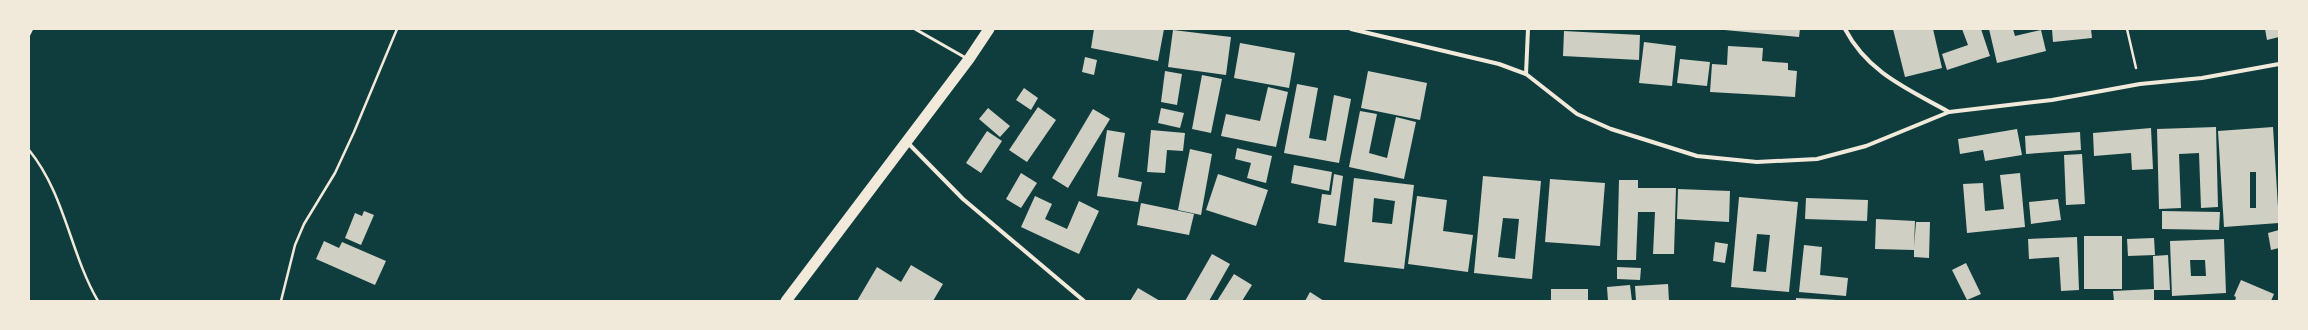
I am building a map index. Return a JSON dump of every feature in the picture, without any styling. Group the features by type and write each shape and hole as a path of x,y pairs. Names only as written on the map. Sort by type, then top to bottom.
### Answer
{"highway":[{"path":"786,301 969,59 989,29"}],"street":[{"path":"1351,29 1499,64 1526,74 1577,114 1611,129 1705,157 1757,162 1817,159 1866,146 1949,112 2052,100 2140,84 2202,78 2279,64"},
{"path":"1526,74 1528,29"},
{"path":"1845,29 1864,58 1879,70 1949,112"},
{"path":"907,142 963,199 1084,301"}],"lane":[{"path":"916,29 969,59"}],"path":[{"path":"29,35 32,29"},
{"path":"280,301 295,245 304,224 335,173 354,132 397,29"},
{"path":"2128,29 2140,84"},
{"path":"29,150 40,164 56,195 86,281 98,301"}],"building":[{"path":"1094,29 1164,29 1158,61 1091,48"},
{"path":"1714,29 1800,29 1799,37"},
{"path":"1893,29 1933,29 1942,68 1905,77"},
{"path":"1962,29 1981,29 1990,56 1947,70 1942,54 1968,45"},
{"path":"1989,29 2013,29 2015,36 2041,30 2046,51 1997,63"},
{"path":"2052,29 2091,29 2092,38 2053,42"},
{"path":"2265,29 2279,29 2279,37 2267,40"},
{"path":"1173,30 1231,37 1226,75 1168,67"},
{"path":"1564,31 1640,35 1639,60 1563,56"},
{"path":"1644,42 1676,46 1672,86 1639,83"},
{"path":"1240,43 1295,53 1289,88 1234,78"},
{"path":"1728,46 1763,48 1762,61 1788,63 1788,70 1797,71 1795,97 1710,92 1712,64 1727,65"},
{"path":"1085,57 1097,60 1094,75 1082,72"},
{"path":"1680,59 1710,62 1707,86 1677,83"},
{"path":"1165,71 1182,74 1177,105 1161,102"},
{"path":"1368,71 1427,83 1420,120 1361,108"},
{"path":"1202,75 1222,79 1211,133 1192,129"},
{"path":"1297,84 1318,88 1309,138 1326,141 1334,95 1351,99 1339,163 1284,153"},
{"path":"1268,87 1288,92 1276,147 1221,136 1226,114 1260,121"},
{"path":"1024,88 1038,98 1031,110 1016,100"},
{"path":"1038,107 1056,120 1027,162 1009,150"},
{"path":"988,108 1010,126 1000,137 979,119"},
{"path":"1161,108 1184,113 1180,128 1158,123"},
{"path":"1093,109 1110,119 1068,188 1052,178"},
{"path":"1360,111 1377,114 1369,153 1387,158 1396,117 1416,122 1404,179 1349,167"},
{"path":"2216,127 2218,207 2201,208 2199,153 2179,154 2181,208 2159,209 2157,129"},
{"path":"2273,127 2279,223 2224,227 2218,131","holes":["2250,172 2256,172 2256,208 2250,208"]},
{"path":"2151,128 2153,169 2132,170 2131,153 2094,156 2093,133"},
{"path":"2017,129 2022,155 1985,161 1983,150 1960,154 1958,139"},
{"path":"1107,130 1125,133 1118,177 1142,182 1138,202 1097,196"},
{"path":"1151,130 1185,133 1183,151 1167,150 1165,173 1147,172"},
{"path":"987,131 1002,141 981,173 966,163"},
{"path":"2080,132 2081,150 2026,154 2025,136"},
{"path":"1237,148 1272,156 1266,183 1247,178 1251,163 1235,159"},
{"path":"1190,149 1212,154 1201,215 1178,210"},
{"path":"2082,154 2085,204 2066,205 2064,155"},
{"path":"1294,165 1332,172 1329,191 1291,183"},
{"path":"1021,173 1037,183 1021,208 1006,199"},
{"path":"2020,173 2025,227 1967,233 1963,184 1983,183 1985,211 2004,209 2000,175"},
{"path":"1218,174 1268,190 1256,226 1206,210"},
{"path":"1334,174 1343,176 1336,226 1318,223 1322,194 1331,195"},
{"path":"1483,176 1541,181 1532,279 1474,273","holes":["1503,218 1519,219 1515,259 1498,257"]},
{"path":"1354,178 1414,185 1404,269 1344,262","holes":["1374,198 1395,201 1392,224 1372,222"]},
{"path":"1550,179 1605,183 1600,246 1545,242"},
{"path":"1619,180 1638,180 1638,188 1676,188 1674,254 1653,254 1655,212 1638,212 1636,260 1617,260"},
{"path":"1678,189 1730,191 1729,222 1677,219"},
{"path":"1035,196 1052,204 1045,219 1067,229 1079,201 1099,211 1079,254 1021,227"},
{"path":"1417,196 1447,200 1443,231 1473,235 1468,272 1408,264"},
{"path":"1739,197 1798,202 1789,292 1731,287","holes":["1757,234 1770,235 1766,272 1753,271"]},
{"path":"1806,198 1868,200 1867,221 1805,219"},
{"path":"2058,199 2061,220 2031,224 2029,202"},
{"path":"1141,203 1194,214 1189,235 1137,225"},
{"path":"364,211 374,215 361,245 345,238 355,213 362,216"},
{"path":"2162,211 2220,212 2219,230 2162,229"},
{"path":"1876,219 1915,221 1914,247 1916,222 1930,222 1929,258 1914,257 1914,250 1875,249"},
{"path":"2279,230 2279,248 2271,250 2268,233"},
{"path":"2084,236 2122,236 2122,289 2084,289"},
{"path":"2077,237 2079,290 2061,291 2059,257 2029,259 2028,239"},
{"path":"2154,238 2155,255 2128,256 2127,239"},
{"path":"2224,239 2226,293 2172,296 2170,241","holes":["2190,260 2205,260 2206,276 2191,276"]},
{"path":"324,241 339,248 342,242 386,261 375,285 316,259"},
{"path":"1715,242 1728,244 1725,263 1713,261"},
{"path":"1804,245 1822,247 1820,275 1848,278 1846,296 1799,292"},
{"path":"1212,254 1230,264 1209,301 1185,301"},
{"path":"2168,255 2170,290 2154,290 2153,256"},
{"path":"1966,263 1981,294 1967,300 1952,270"},
{"path":"911,265 943,284 933,301 857,301 877,267 901,282"},
{"path":"1617,267 1641,268 1640,280 1617,279"},
{"path":"1234,274 1252,285 1242,301 1217,301"},
{"path":"2241,280 2274,294 2271,301 2235,301 2236,297 2234,296"},
{"path":"1668,284 1669,301 1636,301 1635,286"},
{"path":"1630,285 1632,301 1608,301 1607,287"},
{"path":"1138,288 1160,301 1130,301"},
{"path":"1551,289 1588,289 1588,301 1551,301"},
{"path":"2154,289 2154,301 2114,301 2113,291"},
{"path":"1310,292 1324,301 1305,301"},
{"path":"1796,298 1837,300 1837,301 1796,301"}]}
